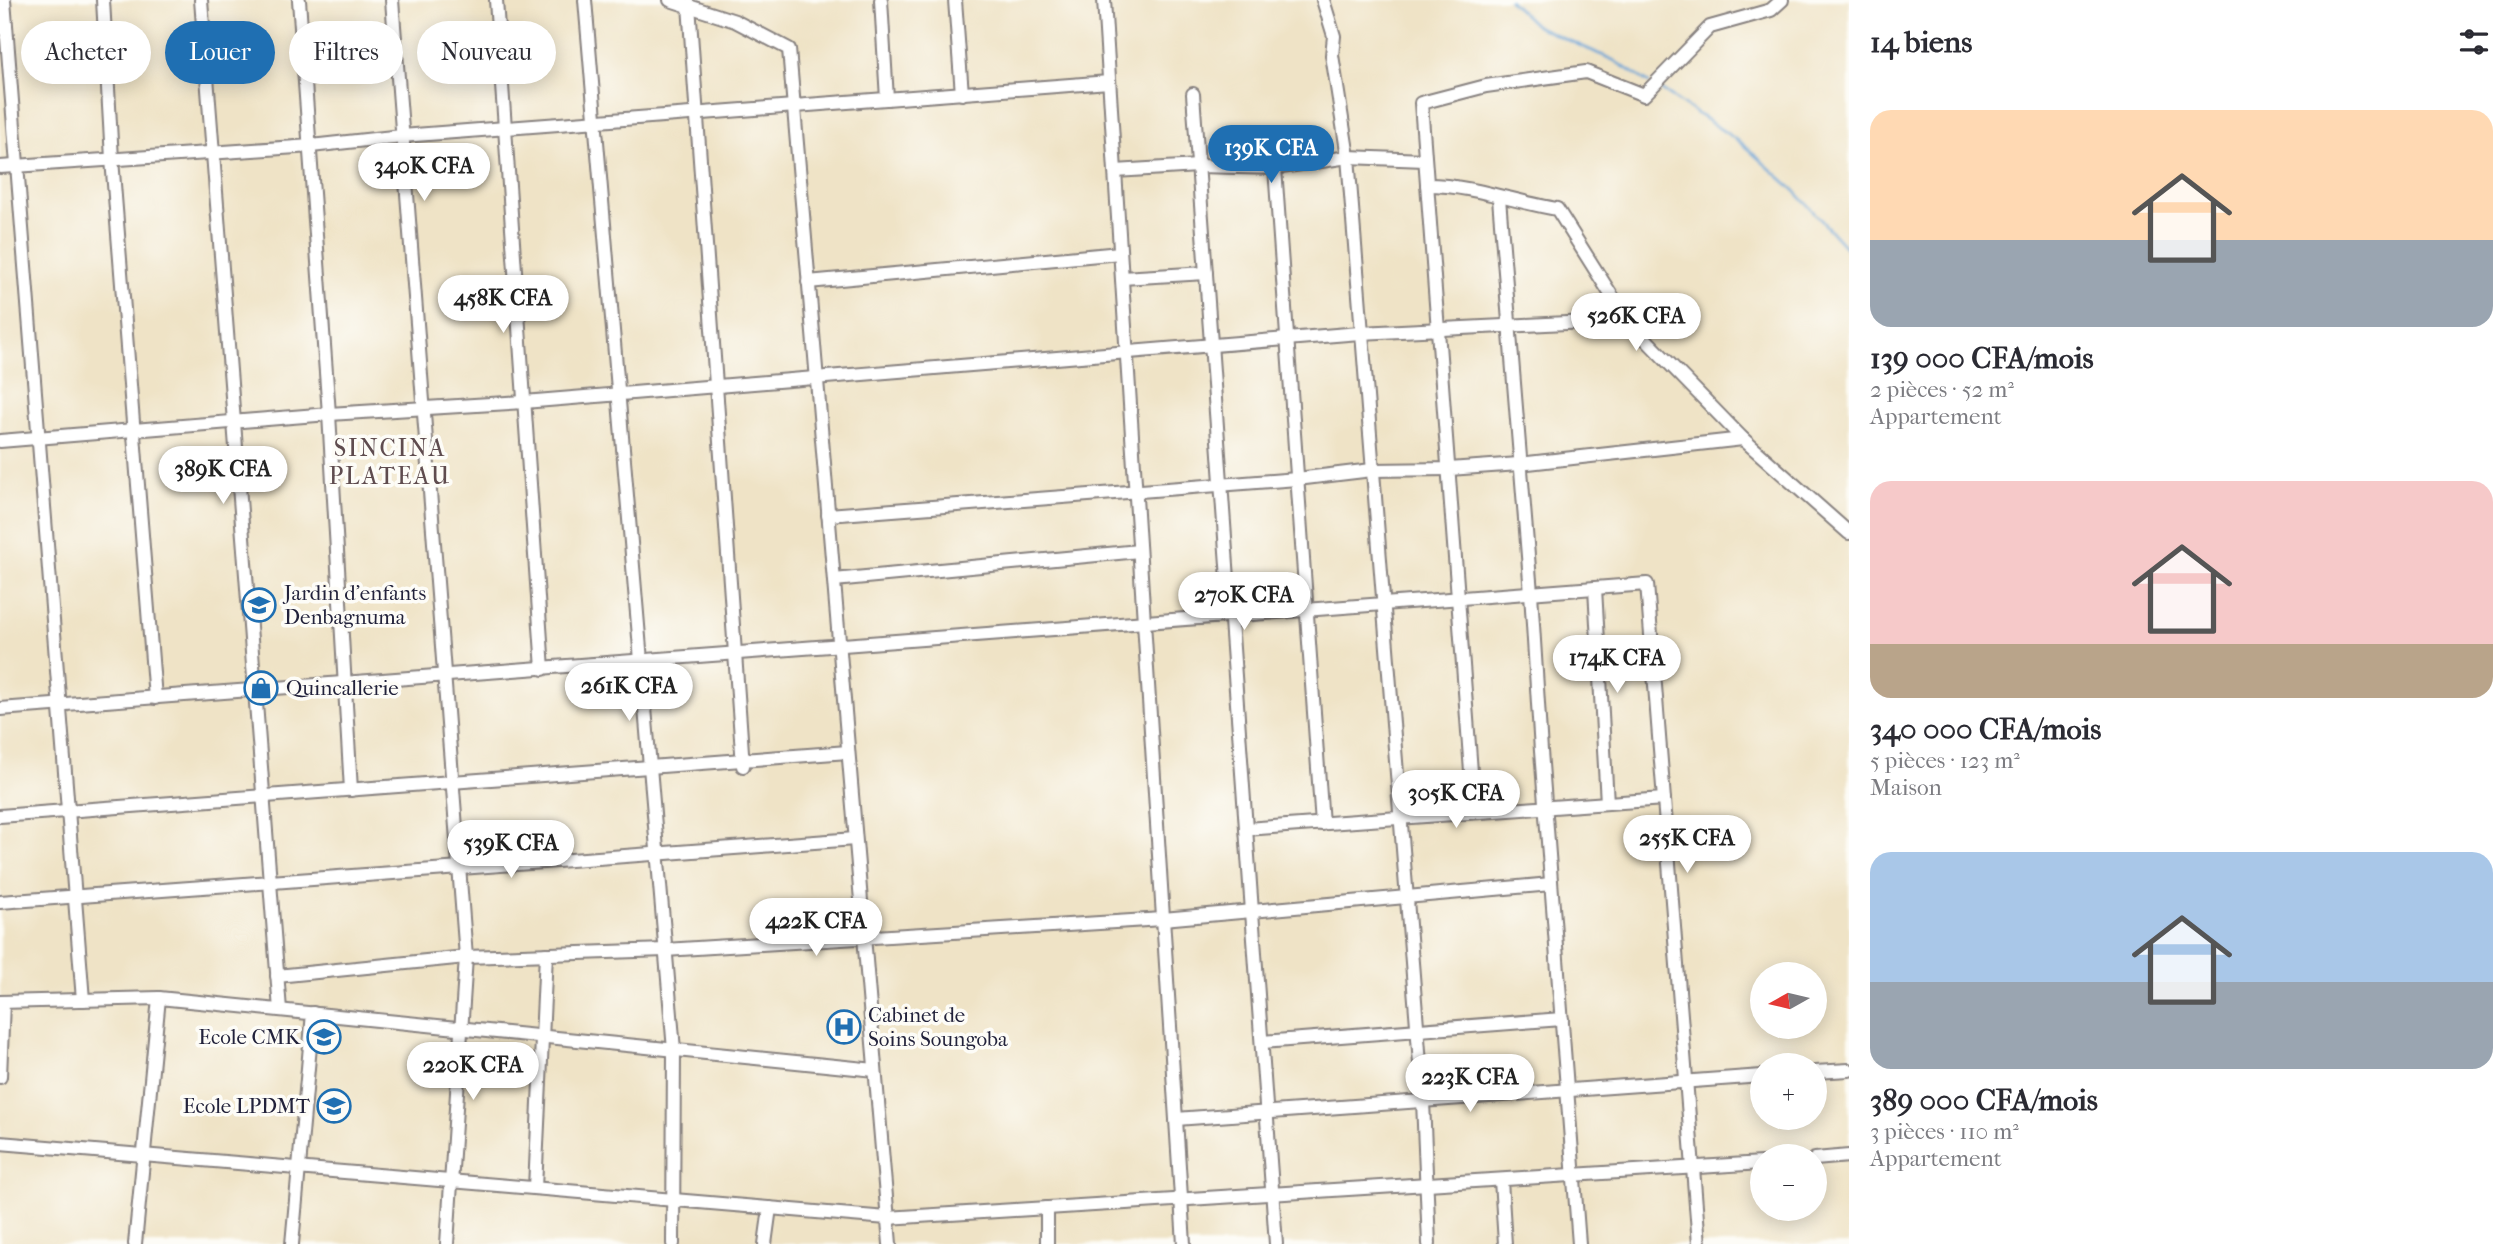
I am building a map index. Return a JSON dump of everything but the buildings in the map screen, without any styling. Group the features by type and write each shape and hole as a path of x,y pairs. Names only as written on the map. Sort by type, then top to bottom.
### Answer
{"street":[{"path":"4,0 83,1000"},
{"path":"103,0 112,159 155,698"},
{"path":"201,0 280,1010"},
{"path":"299,0 329,414 351,790"},
{"path":"392,0 466,957 447,1244"},
{"path":"496,0 543,668"},
{"path":"585,0 674,1049 673,1244"},
{"path":"670,0 735,20 789,49 890,1244"},
{"path":"881,0 887,99"},
{"path":"955,0 962,94"},
{"path":"1104,0 1184,1244"},
{"path":"1323,0 1334,36 1332,55 1348,157 1423,1101 1429,1244"},
{"path":"1474,812 1421,103 1486,86 1586,72 1644,95 1710,27 1771,10 1782,0"},
{"path":"689,5 743,764"},
{"path":"0,167 311,146 402,136 1109,82"},
{"path":"1193,94 1276,1244"},
{"path":"1115,171 1198,166 1275,169 1348,157 1426,160"},
{"path":"1275,169 1322,824"},
{"path":"1427,185 1447,185 1558,209 1627,320 1743,439 1849,533"},
{"path":"1499,198 1579,1244"},
{"path":"808,282 1120,253"},
{"path":"1122,278 1206,273"},
{"path":"0,441 817,379 1360,333 1627,320"},
{"path":"828,515 1297,479 1372,470 1520,464 1743,439"},
{"path":"834,580 1139,551"},
{"path":"0,709 1647,584 1699,1244"},
{"path":"1595,588 1607,803"},
{"path":"0,816 650,767 743,764 848,752"},
{"path":"1246,829 1664,799"},
{"path":"0,902 855,839"},
{"path":"277,976 466,957 665,950 1163,919 1551,884"},
{"path":"535,1188 546,954"},
{"path":"0,1077 2,1002 159,998 875,1070"},
{"path":"135,1244 159,998"},
{"path":"292,1244 313,1013"},
{"path":"1262,1042 1562,1019"},
{"path":"1827,1071 1849,1070"},
{"path":"1176,1119 1750,1077"},
{"path":"0,1143 887,1217 1750,1164"},
{"path":"1827,1158 1849,1156"},
{"path":"1502,1181 1505,1244"},
{"path":"765,1244 770,1208"},
{"path":"1047,1208 1047,1244"}],"waterway":[{"path":"1509,0 1536,26 1613,60 1649,83"},
{"path":"1658,88 1740,142 1794,190 1849,251"}],"place":[{"name":"Jardin d'enfants Denbagnuma","path":"259,605"},
{"name":"Quincallerie","path":"261,688"},
{"name":"Cabinet de Soins Soungoba","path":"844,1027"},
{"name":"Ecole CMK","path":"324,1037"},
{"name":"Ecole LPDMT","path":"334,1106"}],"district":[{"name":"SINCINA PLATEAU","path":"390,462"}]}
